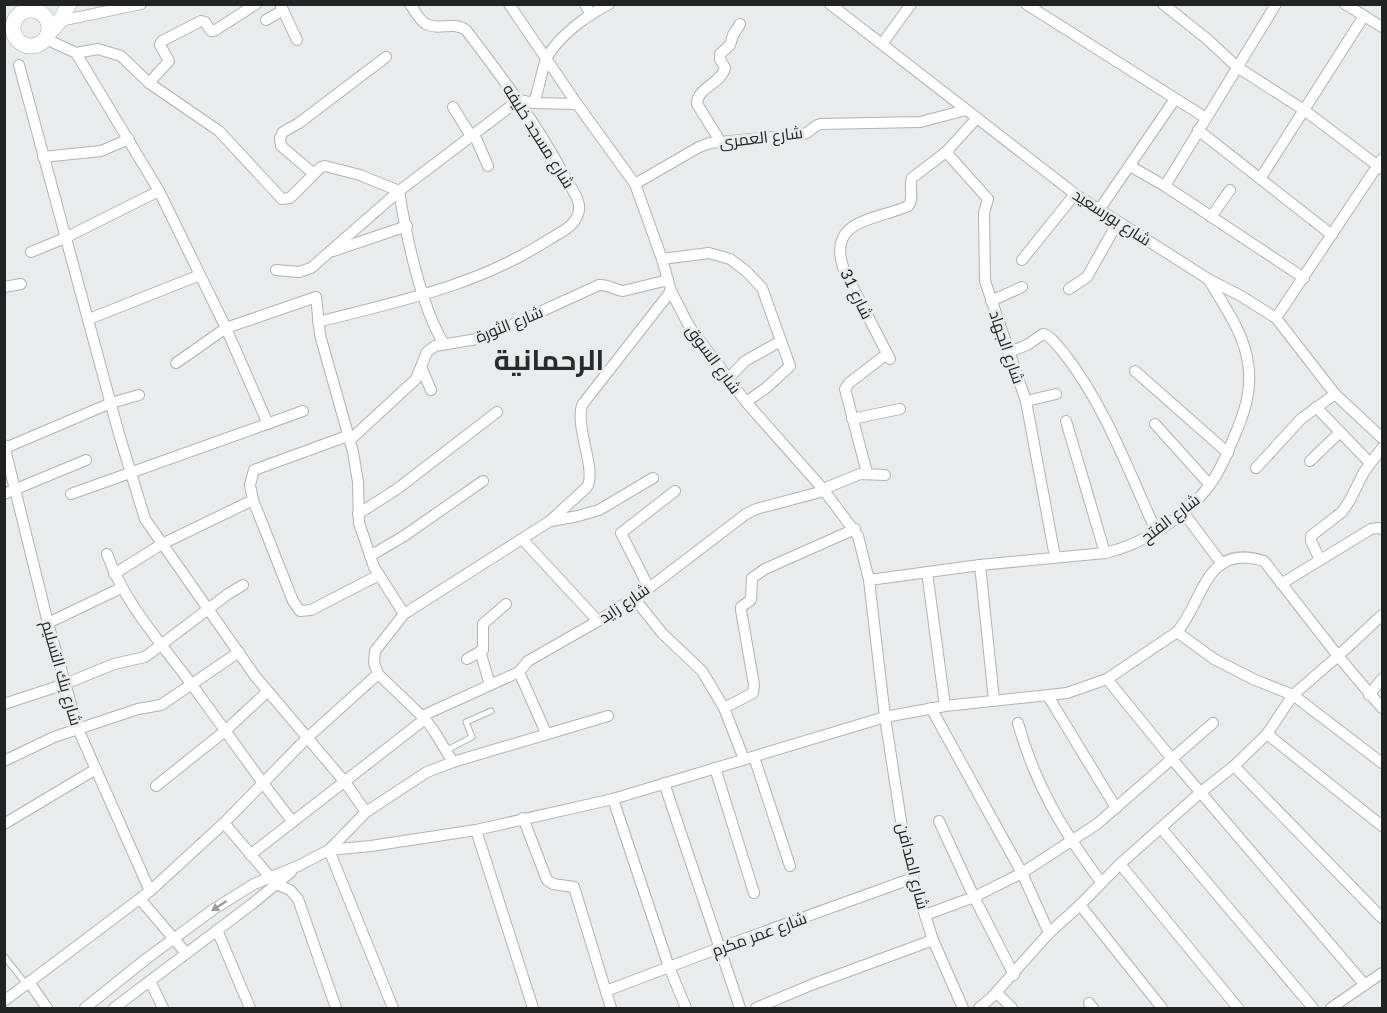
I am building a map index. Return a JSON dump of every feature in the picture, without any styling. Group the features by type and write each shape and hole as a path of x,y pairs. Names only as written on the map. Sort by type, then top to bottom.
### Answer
{"street":[{"path":"4,46 22,44 35,46 60,21 69,4"},
{"path":"60,21 141,4"},
{"path":"149,83 169,61 160,45 162,41 201,21 205,22 211,31 214,31 256,4"},
{"name":"شارع مسجد خليفه","path":"318,322 424,295 470,280 523,256 572,225 578,216 579,205 556,159 519,100 463,28 428,25 420,19 410,4"},
{"name":"شارع السوق","path":"509,4 635,184 672,291 689,326 746,402 824,490 855,529 869,580 885,717"},
{"path":"585,4 591,15"},
{"path":"534,103 546,58 559,43 591,15 609,4"},
{"path":"882,44 911,4"},
{"path":"1026,4 1206,118"},
{"path":"1163,4 1238,67 1304,110 1381,165 1276,318"},
{"path":"1165,186 1276,4"},
{"path":"1344,4 1382,25"},
{"name":"شارع بورسعيد","path":"835,6 1075,194 1208,279 1276,318 1335,394 1383,438"},
{"path":"266,21 282,7 297,40"},
{"path":"22,44 13,32 13,24 22,13 35,10 45,16 50,27 47,36"},
{"path":"1260,179 1364,16"},
{"path":"720,141 697,104 697,98 724,74 725,69 720,54 730,45 740,24"},
{"path":"47,36 76,53 159,191 226,328 268,424"},
{"path":"76,53 98,49 121,56 149,83 219,131 282,199 290,198 317,171 330,166 399,190"},
{"path":"317,171 281,146 280,138 283,132 299,123 386,57"},
{"path":"19,65 65,238 145,519 267,692 344,781 366,812"},
{"path":"1099,210 1175,99"},
{"path":"276,270 288,272 311,268 399,190 519,100 534,103 577,104"},
{"path":"453,107 472,135 488,166"},
{"name":"شارع العمرى","path":"635,184 699,147 720,141 804,134 821,124 925,121 966,110"},
{"name":"شارع 31","path":"852,419 844,393 846,386 889,356 844,270 840,259 840,247 844,235 851,226 908,206 912,200 910,183 912,178 946,152 977,118"},
{"path":"1198,130 1332,235"},
{"path":"43,157 101,151 129,139"},
{"name":"شارع الجهاد","path":"946,152 988,199 984,213 985,281 1026,401 1055,557"},
{"path":"1130,166 1165,186 1304,278"},
{"path":"379,575 311,610 300,611 292,601 253,500 250,484 254,470 350,437 416,379 427,352 435,346 444,344 434,327 424,295 399,190"},
{"path":"1211,217 1230,190"},
{"path":"31,252 65,238 159,191"},
{"path":"1022,260 1075,194"},
{"path":"1070,289 1087,277 1118,222"},
{"path":"327,253 407,226"},
{"path":"662,259 710,253 730,259 754,278 762,288 790,367 746,402"},
{"path":"89,319 200,275"},
{"name":"شارع الفتح","path":"869,580 1105,553 1123,549 1156,531 1183,512 1210,485 1228,453 1246,404 1249,382 1248,361 1239,333 1208,279"},
{"name":"شارع الثورة","path":"444,344 483,338 599,285 608,285 623,291 668,280"},
{"path":"4,287 21,284"},
{"path":"991,301 1022,287"},
{"path":"453,762 424,718 378,674 374,663 375,651 404,614 523,540 550,521 587,487 590,475 582,442 580,411 582,405 672,291"},
{"path":"176,363 226,328 316,297 318,322 333,384 350,437 358,482 359,523 379,575 404,614"},
{"path":"1009,352 1027,345 1043,334 1050,336 1100,407 1156,531"},
{"path":"728,379 745,361 781,341"},
{"path":"422,367 431,390"},
{"path":"1135,371 1228,453"},
{"path":"1026,401 1056,394"},
{"path":"1256,468 1301,419 1335,394"},
{"path":"5,447 111,403 139,395"},
{"path":"1316,407 1370,463"},
{"path":"885,475 867,473 852,419 900,409"},
{"path":"71,494 303,411"},
{"path":"358,514 397,489 497,412"},
{"path":"1066,422 1105,553"},
{"path":"1155,424 1210,485"},
{"path":"1310,461 1340,432"},
{"name":"شارع بنك التسليم","path":"5,447 9,492 78,729 150,891"},
{"path":"1320,560 1311,536 1342,512 1370,463 1383,448"},
{"path":"9,492 86,460"},
{"name":"شارع زايد","path":"250,855 424,718 519,672 528,661 598,621 649,588 746,514 756,509 824,490 867,473"},
{"path":"550,521 599,510 653,478"},
{"path":"370,556 404,536 483,481"},
{"path":"649,588 621,533 675,491"},
{"path":"114,574 162,544 253,500"},
{"path":"1183,512 1222,564"},
{"path":"724,708 753,693 753,676 741,610 742,606 751,600 752,578 765,569 855,529"},
{"path":"1281,584 1371,529 1383,529"},
{"path":"523,540 598,621"},
{"path":"107,554 121,588 262,784 293,822"},
{"path":"329,850 476,830 613,800 885,717 945,706 1048,696 1075,691 1107,679 1178,632 1186,622 1202,585 1210,573 1233,559 1264,561 1369,695 1383,708"},
{"path":"980,566 994,700"},
{"path":"927,572 945,706"},
{"path":"4,704 65,684 114,664 141,659 243,585"},
{"path":"48,623 121,588"},
{"path":"634,598 662,633 702,671 724,708 749,758 790,866"},
{"path":"467,659 483,649 483,624 506,604"},
{"path":"979,1008 997,993 1050,933 1101,882 1201,792 1234,766 1267,734 1293,695 1383,615"},
{"path":"1178,632 1214,659 1253,679 1293,695 1383,763"},
{"path":"480,651 490,685"},
{"path":"4,761 54,737 161,705 239,652"},
{"path":"519,672 546,733"},
{"path":"4,1001 150,891 224,823 307,738 378,674"},
{"path":"1107,679 1172,759 1365,985"},
{"path":"1369,695 1383,679"},
{"path":"156,786 225,731 267,692"},
{"path":"1048,696 1116,808"},
{"path":"931,708 1022,873 1050,933"},
{"path":"114,1008 217,930 273,881 329,850 366,812 427,772 546,733 608,716"},
{"name":"شارع المدافن","path":"885,717 903,834 913,878 933,940 963,1008"},
{"path":"1018,723 1037,780 1070,841 1101,882"},
{"path":"925,915 975,897 1022,873 1097,824 1213,723"},
{"path":"1267,734 1383,826"},
{"path":"1234,766 1383,918"},
{"path":"715,768 754,893"},
{"path":"4,824 96,769"},
{"path":"664,783 740,1008"},
{"path":"613,800 669,967 686,1008"},
{"path":"523,818 547,880 553,884 574,888 611,1008"},
{"path":"939,821 1014,975"},
{"path":"224,823 273,881 290,890 298,899 336,1008"},
{"path":"1161,828 1313,1008"},
{"path":"476,830 534,1008"},
{"path":"329,850 393,1008"},
{"path":"1120,864 1238,1008"},
{"name":"شارع عمر مكرم","path":"606,992 718,948 913,878"},
{"path":"86,1008 214,909 254,884 273,881"},
{"path":"140,899 186,953"},
{"path":"1080,905 1162,1008"},
{"path":"217,930 250,1008"},
{"path":"756,1008 933,940"},
{"path":"1332,1008 1383,973"},
{"path":"150,981 163,1008"},
{"path":"27,983 47,1008"},
{"path":"997,993 1012,1008"}],"lane":[{"path":"447,750 472,737 466,722 491,711"},
{"path":"4,956 27,983"}],"district":[{"name":"الرحمانية","path":"549,360"}]}
